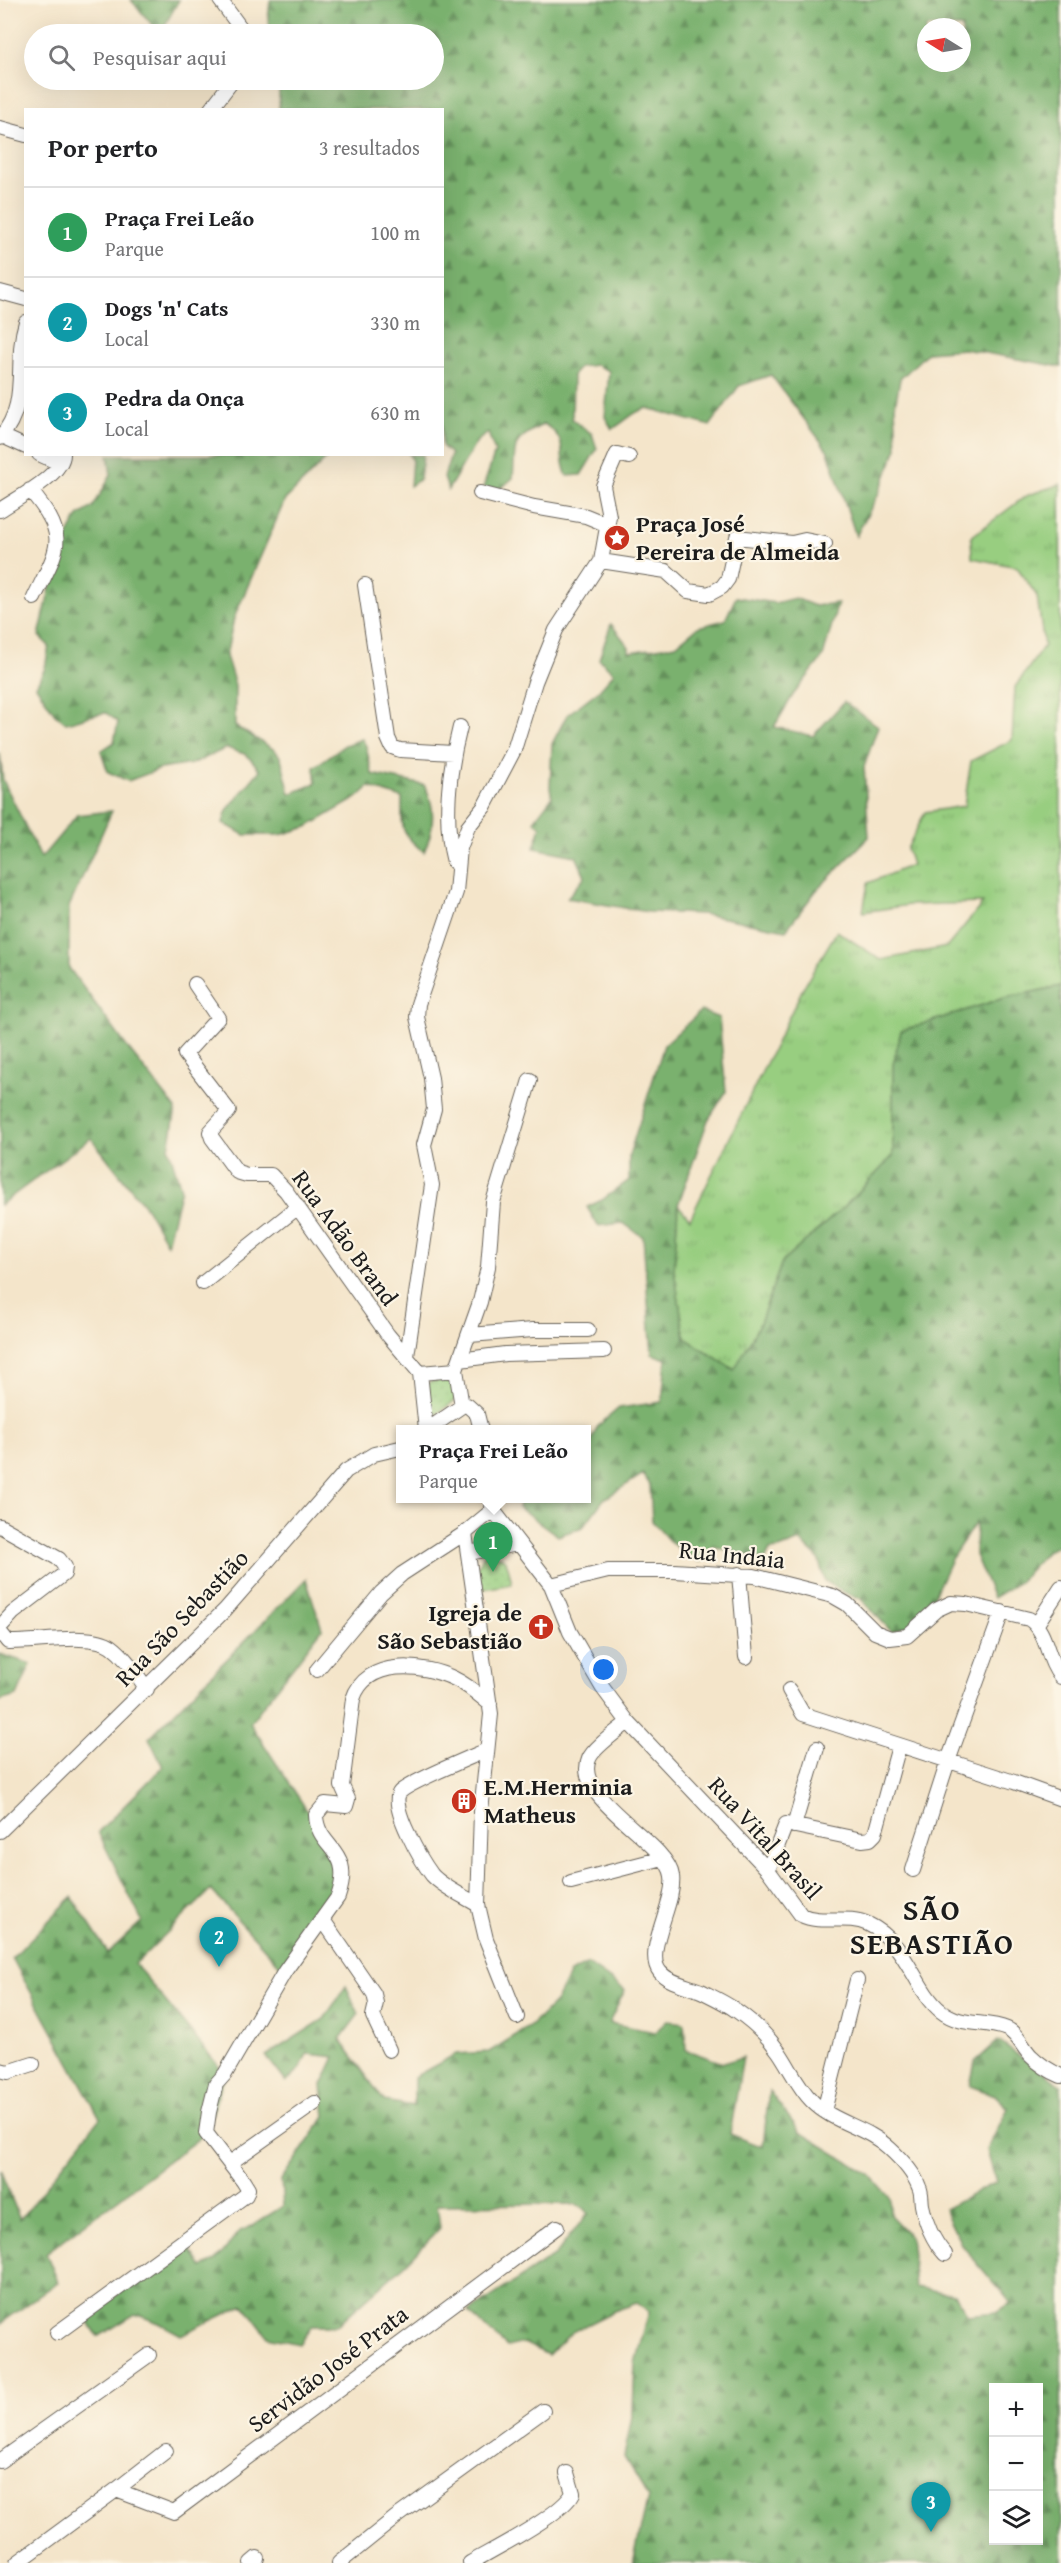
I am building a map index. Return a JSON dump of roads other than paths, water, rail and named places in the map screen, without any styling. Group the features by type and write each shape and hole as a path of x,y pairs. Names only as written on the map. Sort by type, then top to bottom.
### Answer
{"street":[{"path":"220,0 238,24"},
{"path":"212,108 225,90"},
{"path":"0,128 24,134"},
{"path":"0,292 24,298"},
{"path":"24,330 20,345 19,400 15,416 1,436 24,446"},
{"path":"407,1356 432,1185 424,1145 435,1109 431,1078 417,1017 418,1004 456,892 460,848 468,827 484,807 514,750 535,682 556,630 602,561 608,525 603,486 617,454 629,457"},
{"path":"0,510 51,476 65,458"},
{"path":"30,490 48,512 56,526 58,539 53,559 34,598"},
{"path":"480,493 534,507 586,516 608,525"},
{"path":"602,561 666,572 688,591 709,594 722,587 728,579 737,537 792,543 805,540 825,544"},
{"path":"365,585 388,738 392,747 400,750 453,753"},
{"path":"458,875 453,858 450,818 453,753 460,728"},
{"name":"Rua Adão Brand","path":"195,984 218,1018 186,1051 186,1058 229,1111 213,1126 210,1132 212,1138 237,1172 247,1175 271,1174 298,1207 388,1335 420,1373"},
{"path":"462,1406 458,1365 470,1335 488,1267 493,1202 530,1080"},
{"path":"203,1283 298,1207"},
{"path":"470,1335 533,1330 588,1330"},
{"path":"426,1425 420,1373 505,1354 604,1351"},
{"path":"434,1425 462,1406 467,1406 477,1414 480,1425"},
{"name":"Rua São Sebastião","path":"0,1831 225,1610 346,1471 374,1454 396,1449"},
{"path":"317,1670 381,1593 402,1574 465,1533 491,1504"},
{"name":"Rua Vital Brasil","path":"491,1504 550,1585 570,1632 591,1669 628,1722 768,1870 801,1916 809,1919 837,1918 867,1923 894,1944 940,2010 960,2021 998,2026 1012,2031 1029,2054 1045,2068 1061,2076"},
{"path":"0,1526 59,1559 66,1567 64,1574 0,1627"},
{"path":"465,1533 490,1704 490,1726 481,1812 478,1905 484,1933 517,2017"},
{"path":"468,1553 518,1544"},
{"name":"Rua Indaia","path":"550,1585 608,1571 739,1574 794,1584 833,1596 847,1604 875,1632 890,1638 907,1636 945,1605 959,1603 1029,1619 1037,1624"},
{"path":"739,1574 746,1657"},
{"path":"1061,1587 1037,1624 1049,1655 1061,1677"},
{"path":"913,1870 948,1761 1002,1612"},
{"path":"0,1632 8,1642 82,1638 108,1644 121,1655 147,1689"},
{"path":"57,2333 243,2198 248,2189 206,2133 206,2126 216,2084 225,2074 285,1971 338,1897 344,1871 341,1860 316,1824 316,1815 325,1804 346,1806 348,1799 342,1786 353,1699 357,1687 373,1674 390,1668 408,1667 439,1672 457,1679 490,1704"},
{"path":"789,1690 803,1714 1061,1799"},
{"path":"628,1722 591,1755 587,1768 595,1790 604,1802 669,1865 673,1881 669,1908 655,1951 659,1972 666,1978 700,1991 737,2010 762,2030 811,2100 824,2111 878,2139 897,2156 919,2186 925,2218 937,2246 945,2254"},
{"path":"790,1825 862,1840 870,1839 875,1834 899,1746"},
{"path":"768,1870 790,1825 817,1748"},
{"path":"478,1905 432,1875 402,1822 397,1799 400,1792 414,1784 487,1750"},
{"path":"571,1882 663,1858"},
{"path":"323,1920 374,1994 376,2003 373,2016 389,2050"},
{"path":"824,2111 857,1980"},
{"path":"0,2070 8,2072 33,2064"},
{"path":"230,2163 315,2103"},
{"name":"Servidão José Prata","path":"116,2490 174,2512 557,2226"},
{"path":"0,2461 149,2355"},
{"path":"339,2563 395,2518 543,2411"},
{"path":"17,2563 166,2451"},
{"path":"470,2563 526,2531 568,2501 573,2493 567,2473"}],"place":[{"name":"Praça José Pereira de Almeida","path":"617,538"},
{"name":"Praça Frei Leão","path":"493,1572"},
{"name":"Igreja de São Sebastião","path":"541,1627"},
{"name":"E.M.Herminia Matheus","path":"464,1801"},
{"name":"Dogs 'n' Cats","path":"219,1967"},
{"name":"Pedra da Onça","path":"931,2532"}],"district":[{"name":"SÃO SEBASTIÃO","path":"932,1927"}]}
